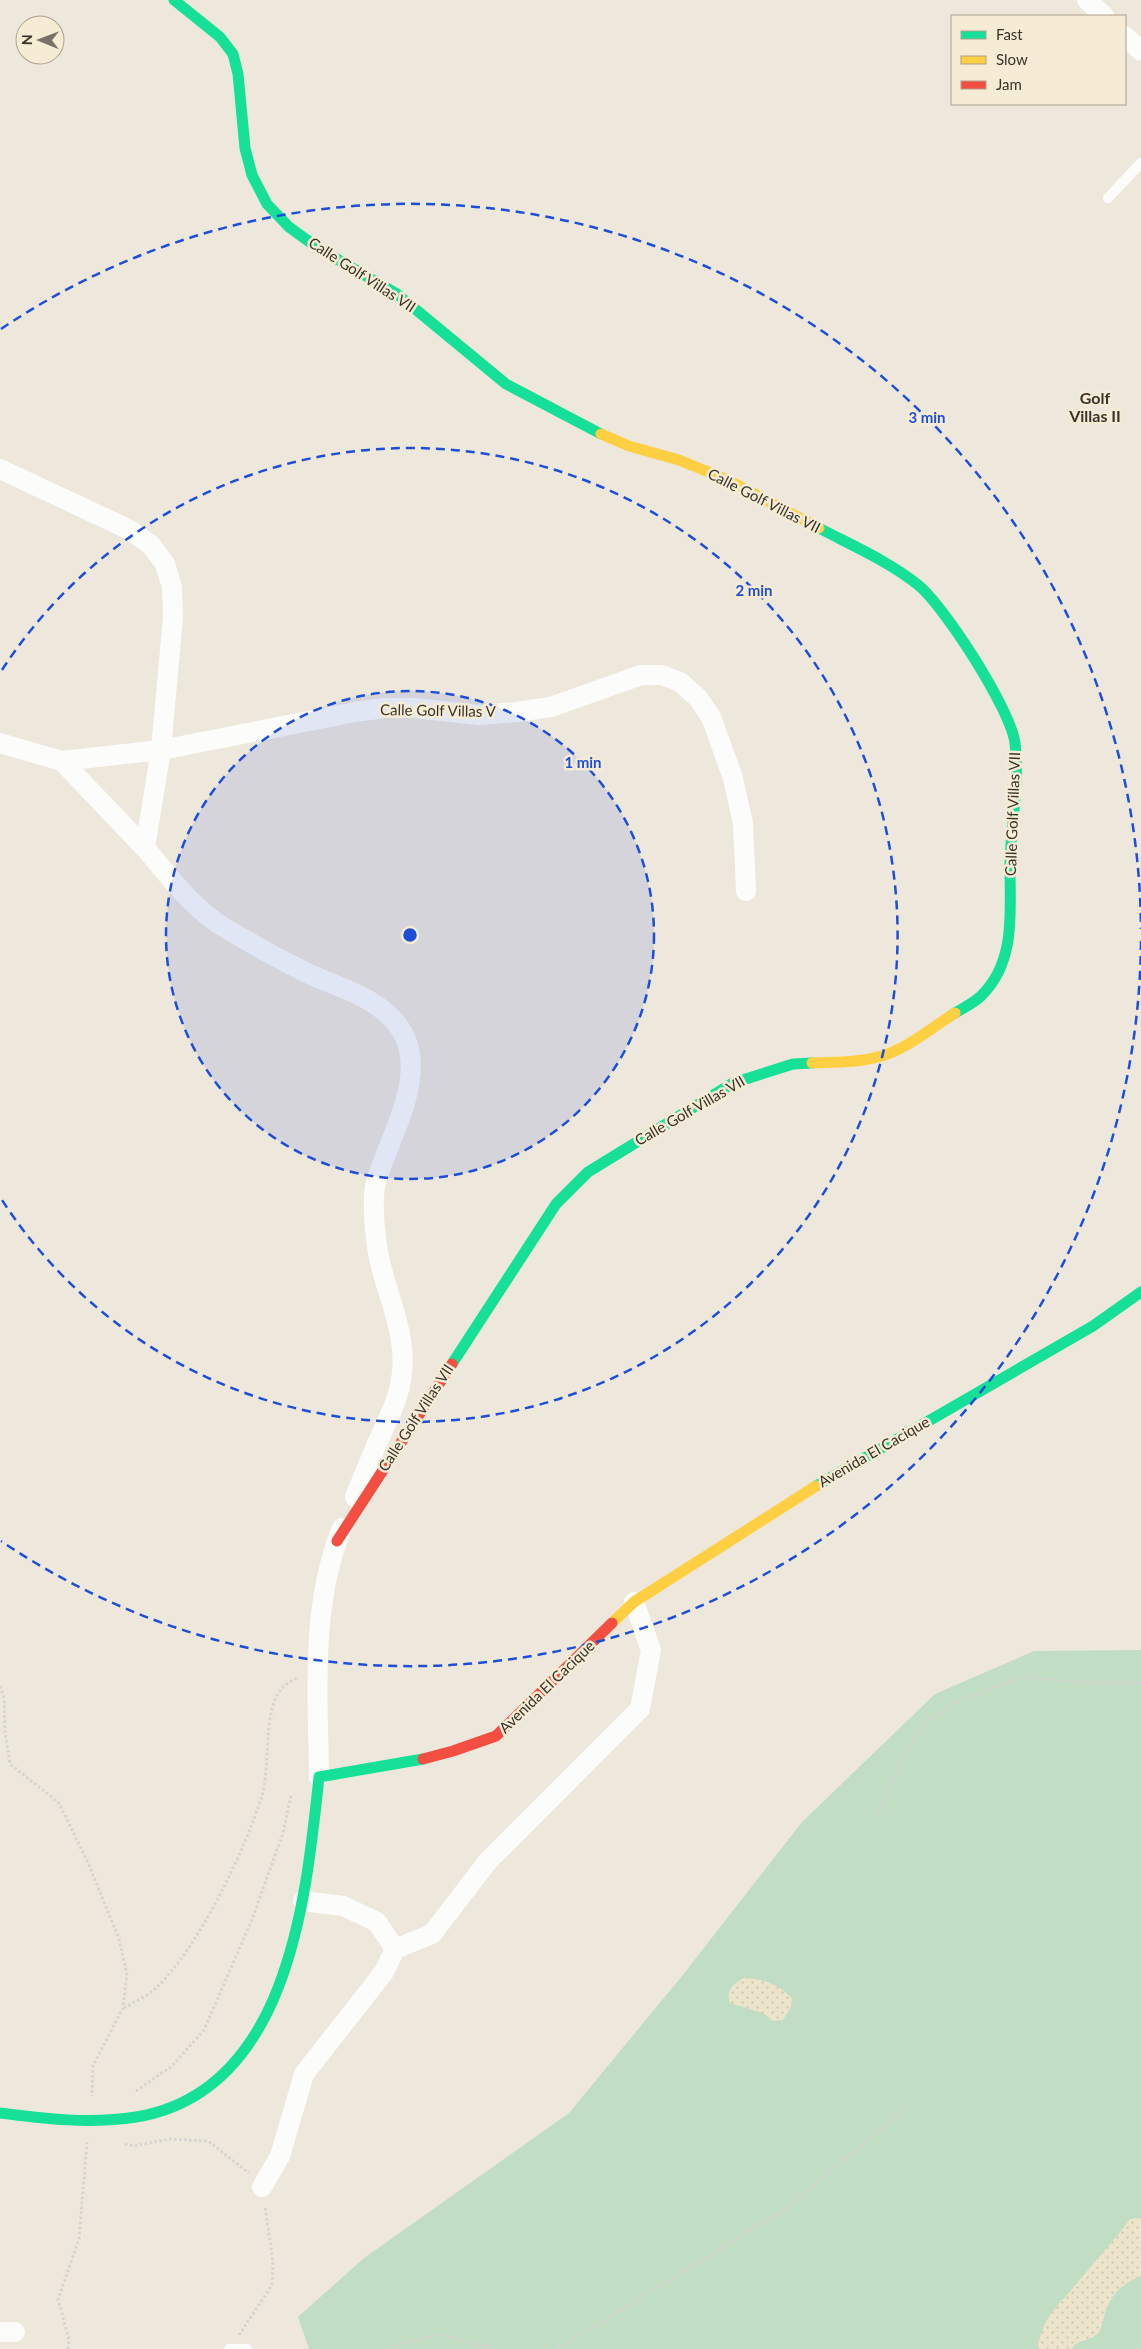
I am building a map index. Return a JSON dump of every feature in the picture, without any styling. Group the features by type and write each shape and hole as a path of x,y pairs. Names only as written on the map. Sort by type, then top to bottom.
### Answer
{"street":[{"name":"Calle Golf Villas VII","path":"174,0 220,37 233,54 238,74 245,148 252,175 267,204 289,227 318,248 397,294 506,384 596,432 629,446 679,460 728,480 894,568 918,584 938,604 997,696 1016,742 1016,792 1010,846 1010,935 1004,962 993,981 980,997 899,1049 879,1058 793,1064 733,1083 588,1172 556,1204 337,1540"},
{"path":"1086,0 1103,15"},
{"path":"1126,37 1141,51"},
{"path":"0,469 130,530 151,545 165,564 172,587 173,617 161,750 145,848"},
{"name":"Calle Golf Villas V","path":"0,743 62,761 161,750 355,712 385,708 414,708 479,715 517,712 551,706 641,675 662,675 680,682 698,698 710,717 733,778 743,824 746,891"},
{"path":"0,2114 50,2119 103,2120 153,2113 195,2096 224,2074 242,2056 259,2028 279,1984 303,1901 319,1777 319,1631 325,1590 337,1540 392,1410 401,1380 399,1326 381,1270 376,1238 374,1199 376,1182 400,1120 407,1091 411,1064 408,1043 398,1025 382,1009 354,993 304,972 223,927 188,897 145,848 62,761"},
{"name":"Avenida El Cacique","path":"319,1777 432,1758 469,1748 496,1736 634,1602 830,1477 1093,1326 1141,1292"},
{"path":"262,2186 280,2156 304,2074 384,1972 395,1949 432,1934 488,1861 640,1709 651,1650 634,1602"},
{"path":"303,1901 343,1906 377,1922 395,1949"}],"lane":[{"path":"1108,198 1141,163"},
{"path":"230,2348 247,2349"}],"path":[{"path":"123,2008 156,1989 188,1949 225,1884 249,1832 263,1793 269,1754 270,1710 283,1686 300,1677 318,1673"},
{"path":"878,1816 898,1768 922,1724 961,1700 1023,1677 1089,1683 1141,1683"},
{"path":"0,1686 4,1698 5,1733 10,1764 59,1803 89,1865 119,1938 127,1975 123,2008 94,2066 91,2095 103,2120"},
{"path":"130,2094 142,2088 172,2066 204,2030 254,1917 283,1833 293,1789"},
{"path":"91,2095 101,2095"},
{"path":"558,2349 784,2210 910,2104"},
{"path":"68,2349 69,2340 58,2299 79,2239 89,2120"},
{"path":"124,2144 134,2146 170,2139 208,2141 239,2164 262,2186 273,2262 272,2285 230,2348"},
{"path":"391,2349 400,2344 441,2334 493,2349"}],"green space":[{"path":"1141,1650 1141,2349 309,2349 298,2317 364,2258 569,2113 682,1976 802,1822 935,1694 1034,1651"}],"sand":[{"path":"744,1978 771,1983 792,1999 791,2007 783,2020 773,2021 763,2013 730,2003 729,1995 731,1988"},
{"path":"1141,2218 1141,2276 1123,2286 1114,2295 1105,2313 1099,2332 1091,2338 1075,2344 1072,2349 1037,2349 1044,2326 1053,2311 1130,2219"}],"traffic: fast":[{"path":"174,0 220,37 233,54 238,74 245,148 252,175 267,204 289,227 318,248 397,294 506,384 601,434"},
{"path":"819,528 894,568 917,584 929,596 975,659 1002,707 1011,728 1015,743 1016,790 1010,853 1010,919 1006,952 992,983 978,999 955,1013"},
{"path":"452,1364 556,1204 588,1172 733,1083 793,1064 812,1063"},
{"path":"816,1486 1093,1326 1141,1292"},
{"path":"0,2113 51,2119 102,2120 136,2117 187,2100 227,2071 257,2031 280,1984 295,1932 306,1878 319,1777 423,1759"}],"traffic: slow":[{"path":"601,434 629,446 679,460 728,480 819,528"},
{"path":"812,1063 862,1060 888,1054 918,1038 955,1013"},
{"path":"612,1623 634,1602 816,1486"}],"traffic: jam":[{"path":"337,1541 452,1364"},
{"path":"423,1759 496,1736 612,1623"}],"district":[{"name":"Golf Villas II","path":"1095,407"}]}
